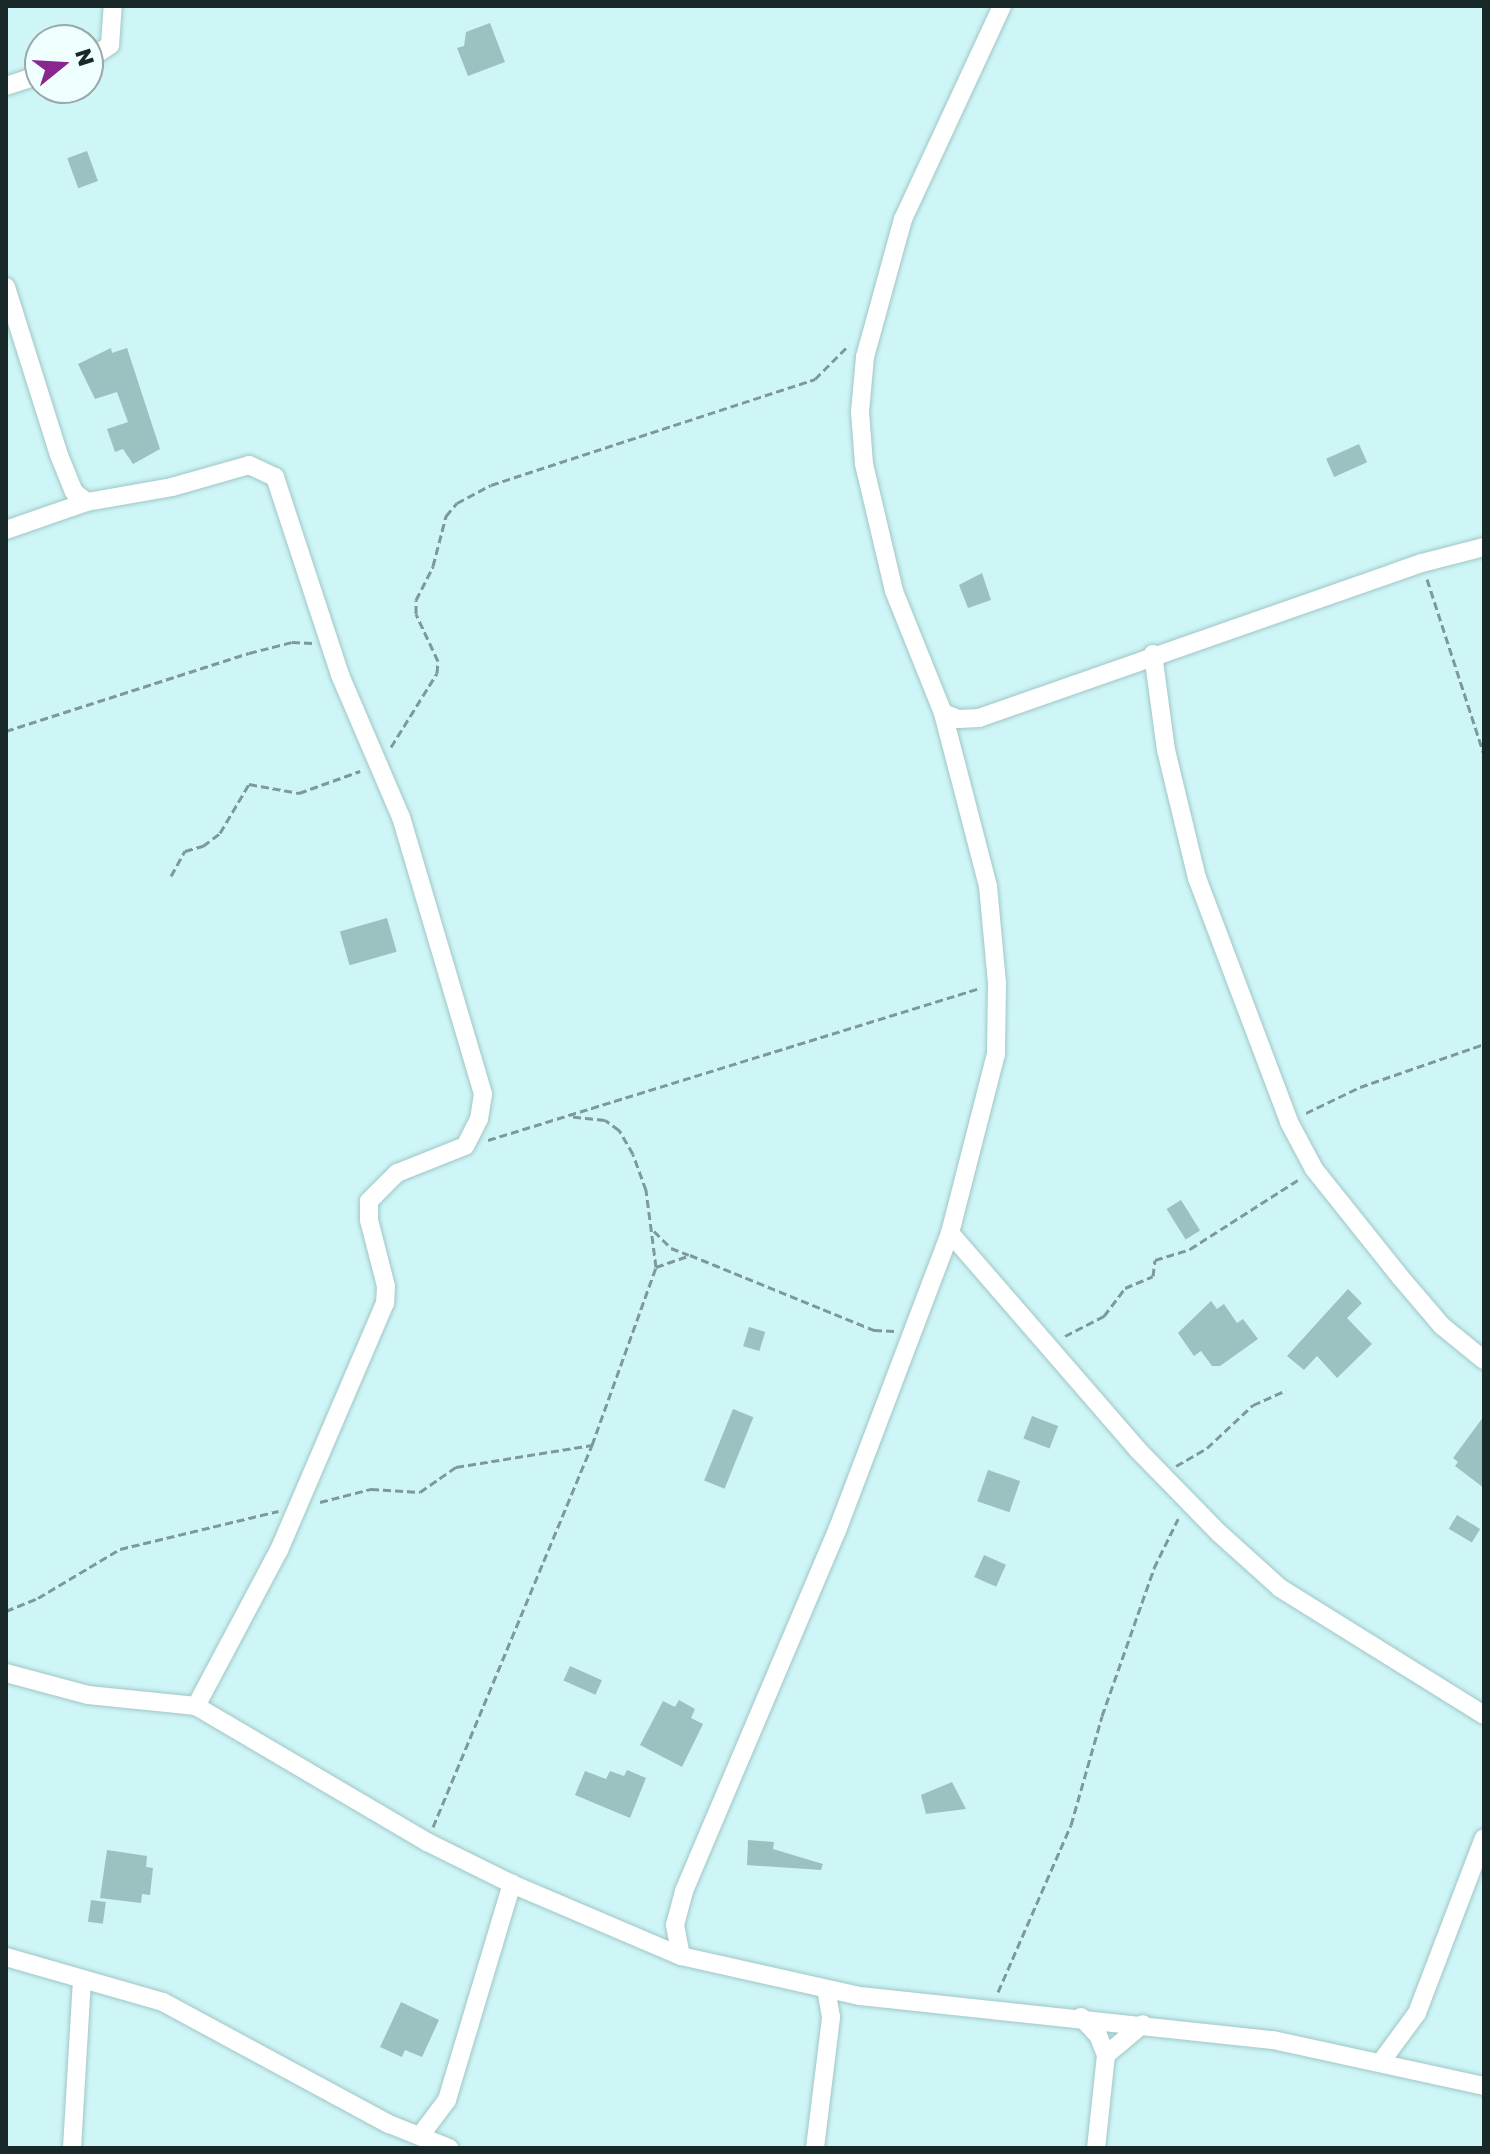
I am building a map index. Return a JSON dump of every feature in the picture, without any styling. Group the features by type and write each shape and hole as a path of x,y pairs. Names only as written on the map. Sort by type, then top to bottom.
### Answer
{"street":[{"path":"104,49 110,45 116,25 113,6"},
{"path":"681,1956 675,1925 708,1825 838,1528 950,1233 996,1054 997,983 988,886 943,713 894,591 864,464 860,412 865,357 903,219 1002,6"},
{"path":"6,287 59,455 74,492 87,502"},
{"path":"6,530 87,502 172,487 249,465 263,468 283,495 332,647 363,731 382,766 476,1063 483,1094 479,1119 465,1146 397,1173 369,1201 385,1303 297,1507 230,1650 196,1706"},
{"path":"943,713 959,719 979,718 1153,654 1422,563 1484,547"},
{"path":"1153,654 1166,750 1197,878 1289,1122 1314,1169 1442,1326 1484,1360"},
{"path":"950,1233 1164,1475 1280,1588 1484,1715"},
{"path":"6,1673 88,1695 196,1706 427,1842 645,1944 681,1956 860,1996 958,2009 992,2007 1273,2040 1484,2086"},
{"path":"1381,2062 1417,2013 1484,1838"},
{"path":"420,2136 447,2100 512,1884"},
{"path":"645,1944 675,1925"},
{"path":"6,1957 163,2002 420,2136 449,2148"},
{"path":"72,2148 82,1981"},
{"path":"815,2148 831,2017 826,1990"},
{"path":"831,2017 860,1996"},
{"path":"1081,2017 1098,2035 1106,2055 1096,2148"},
{"path":"1106,2055 1143,2024"}],"path":[{"path":"171,876 185,851 220,833 249,784 299,793 348,773 382,766 437,673 438,661 416,614 416,600 433,566 446,516 457,503 491,485 815,379 876,318"},
{"path":"1422,563 1484,754"},
{"path":"6,731 249,653 292,642 332,647"},
{"path":"465,1146 997,983"},
{"path":"1289,1122 1360,1087 1484,1044"},
{"path":"427,1842 592,1445 656,1267 654,1231 646,1190 619,1130 605,1120 569,1116"},
{"path":"1048,1345 1104,1316 1116,1296 1153,1276 1155,1260 1190,1249 1314,1169"},
{"path":"654,1231 671,1248 874,1330 889,1333 914,1325"},
{"path":"656,1267 690,1255"},
{"path":"1164,1475 1207,1448 1253,1405 1286,1390"},
{"path":"6,1611 38,1598 120,1549 371,1489 420,1492 456,1467 592,1445"},
{"path":"992,2007 1071,1825 1102,1716 1168,1532 1180,1517 1198,1509"}],"building":[{"path":"490,23 505,62 468,76 457,48 464,46 466,32"},
{"path":"87,151 98,181 78,188 67,158"},
{"path":"111,348 112,353 127,348 160,449 133,464 123,449 115,452 107,429 128,422 117,392 95,399 78,364"},
{"path":"1359,444 1367,462 1334,477 1326,459"},
{"path":"982,573 991,600 968,608 959,585"},
{"path":"387,918 397,952 350,965 340,932"},
{"path":"1181,1200 1200,1231 1186,1240 1167,1209"},
{"path":"1348,1289 1362,1303 1347,1318 1372,1344 1337,1378 1317,1356 1304,1370 1287,1356"},
{"path":"1211,1301 1217,1309 1224,1304 1237,1323 1243,1319 1258,1339 1220,1366 1212,1366 1201,1351 1194,1356 1178,1333"},
{"path":"749,1327 765,1332 759,1351 743,1346"},
{"path":"733,1409 753,1417 725,1489 704,1480"},
{"path":"1032,1416 1058,1426 1050,1448 1023,1438"},
{"path":"1484,1416 1484,1488 1455,1466 1458,1462 1453,1458"},
{"path":"988,1470 1020,1481 1009,1512 977,1501"},
{"path":"1457,1515 1480,1529 1472,1543 1449,1529"},
{"path":"984,1555 1006,1565 996,1587 974,1577"},
{"path":"570,1666 602,1680 595,1695 563,1681"},
{"path":"679,1700 695,1709 691,1718 703,1724 682,1767 640,1745 663,1701 675,1707"},
{"path":"627,1770 646,1778 630,1818 575,1795 585,1771 606,1779 610,1771 624,1776"},
{"path":"952,1782 966,1809 926,1814 921,1795"},
{"path":"748,1840 774,1842 773,1849 823,1864 821,1870 747,1865"},
{"path":"107,1850 147,1856 146,1867 153,1868 150,1895 142,1894 141,1903 100,1898"},
{"path":"91,1900 106,1902 103,1924 88,1922"},
{"path":"401,2002 439,2020 422,2057 405,2050 402,2057 380,2047"}]}
